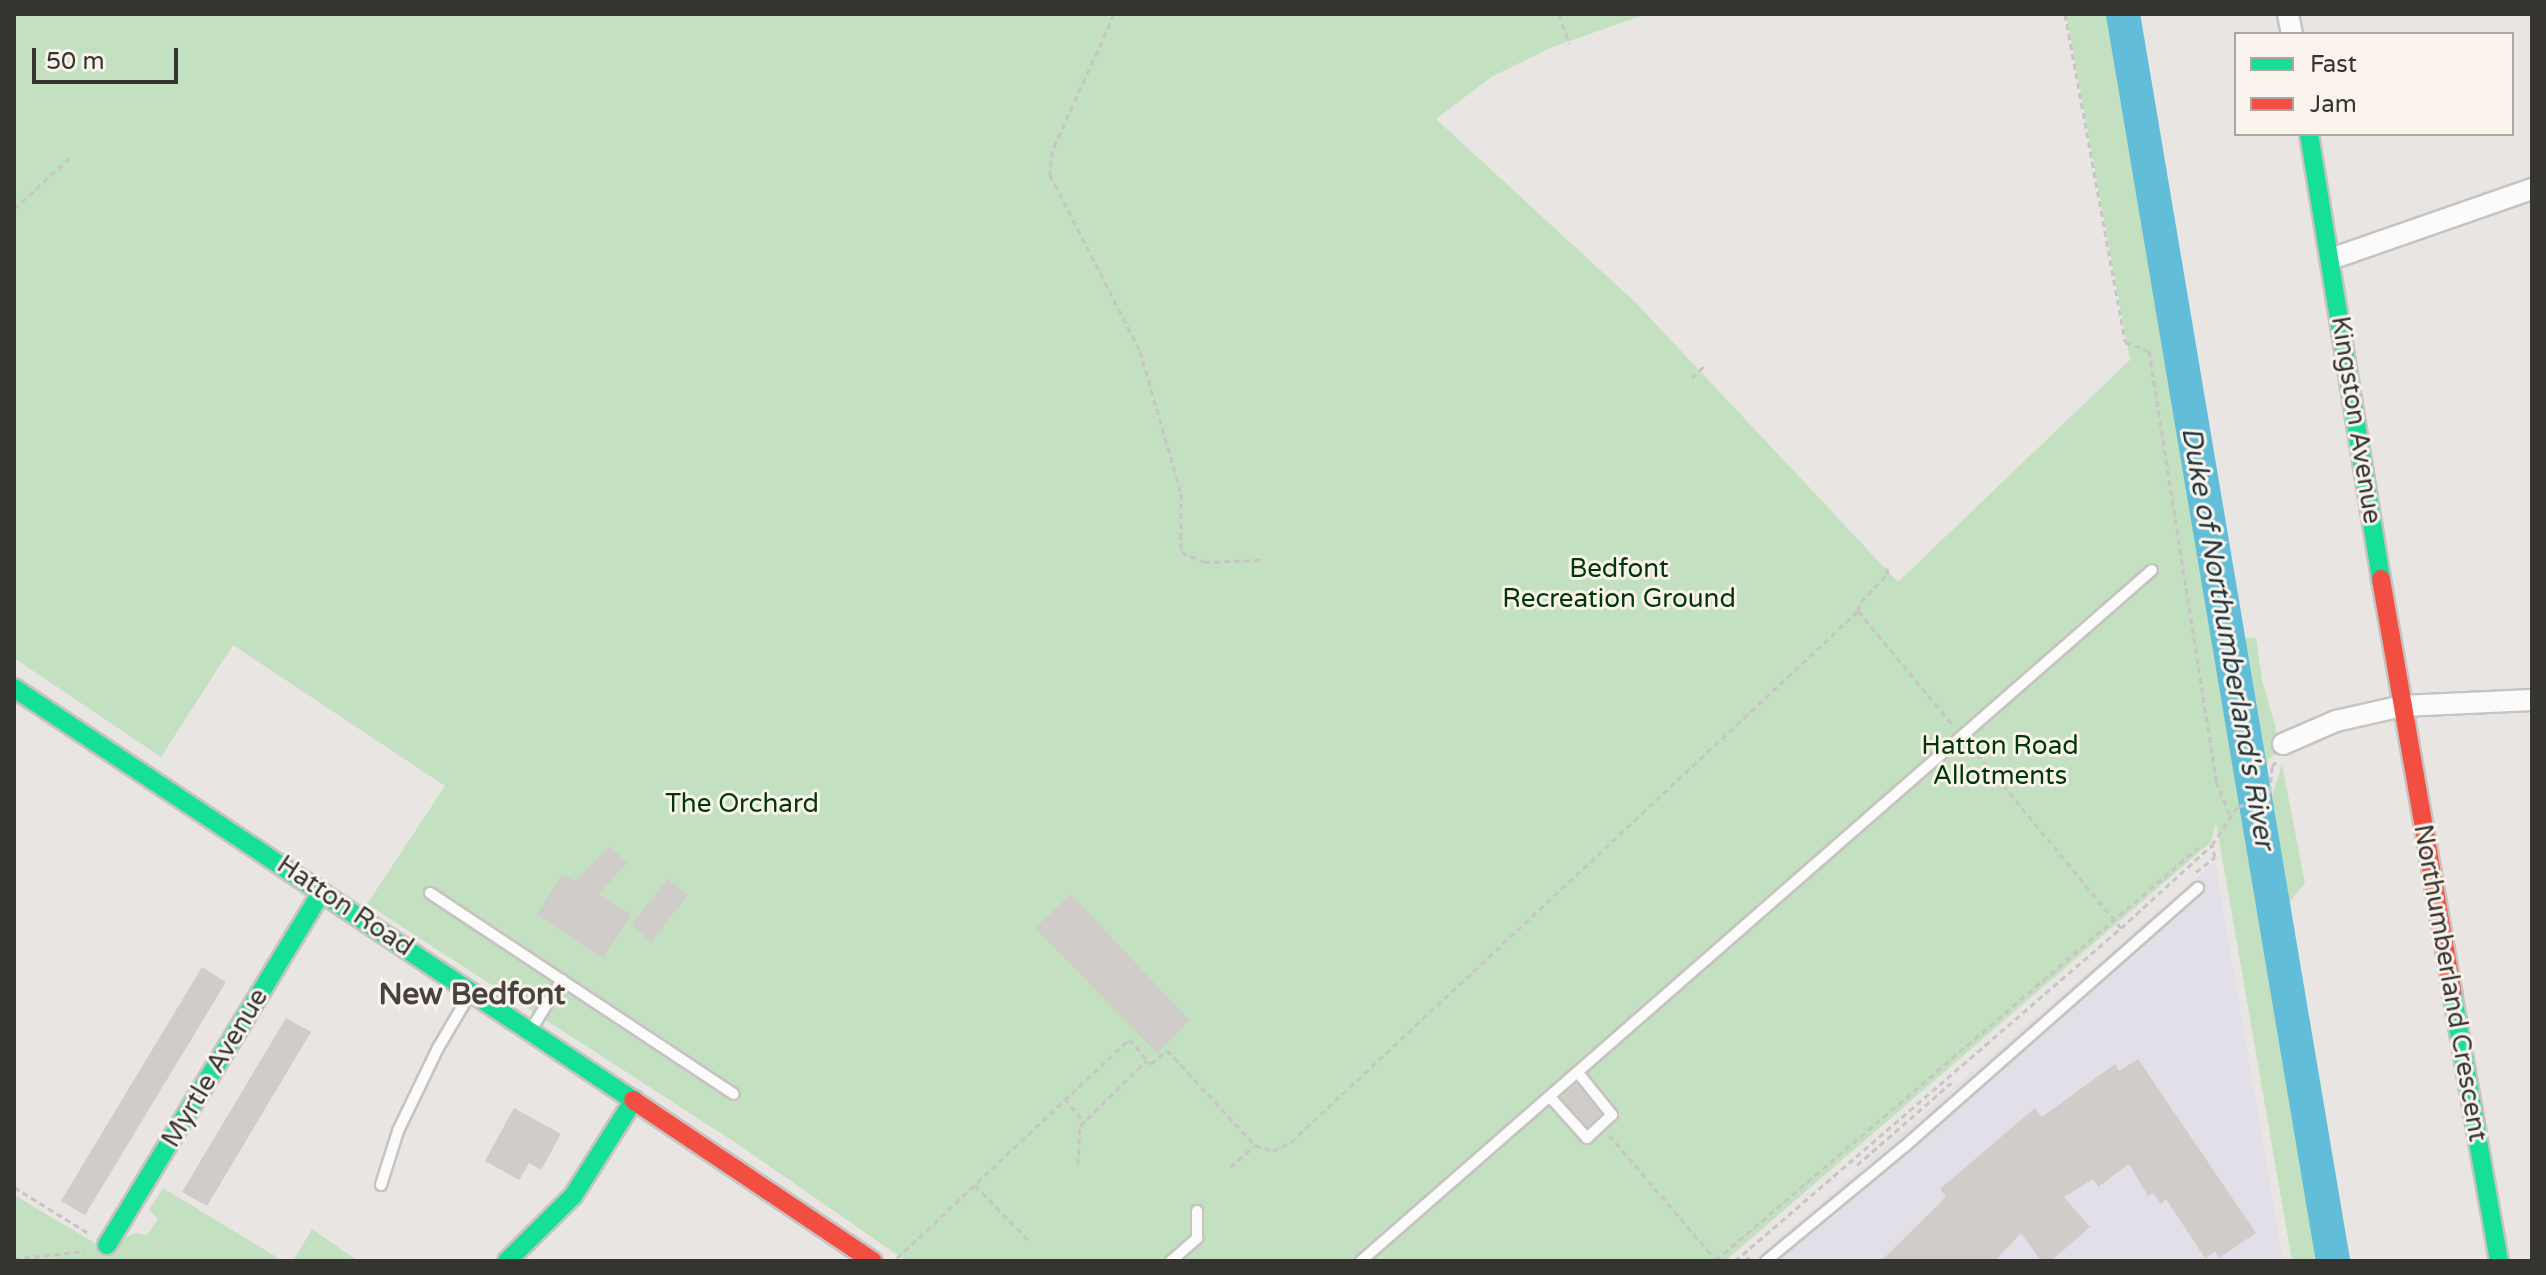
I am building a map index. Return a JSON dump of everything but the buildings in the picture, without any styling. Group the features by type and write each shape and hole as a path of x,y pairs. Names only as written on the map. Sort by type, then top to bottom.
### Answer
{"street":[{"name":"Kingston Avenue","path":"2309,136 2402,706"},
{"path":"2331,259 2532,189"},
{"name":"Hatton Road","path":"14,688 531,1029 873,1261"},
{"path":"2283,744 2336,721 2402,706 2532,700"},
{"name":"Northumberland Crescent","path":"2402,706 2499,1261"},
{"name":"Myrtle Avenue","path":"102,1246 322,892"},
{"path":"507,1261 573,1196 634,1100"}],"lane":[{"path":"1361,1261 1579,1074 2152,570"},
{"path":"1766,1261 1904,1147 2198,888"},
{"path":"430,893 734,1094"},
{"path":"531,1029 562,980"},
{"path":"381,1185 398,1131 438,1048 472,990"},
{"path":"1551,1098 1587,1138 1612,1115 1579,1074"},
{"path":"1171,1261 1197,1238 1197,1211"}],"path":[{"path":"1114,14 1052,151 1050,175 1140,351 1181,493 1181,552 1204,562 1261,560"},
{"path":"1559,14 1569,43"},
{"path":"2065,14 2125,342 2149,351 2216,781 2230,815"},
{"path":"14,209 73,155"},
{"path":"1692,378 1706,364"},
{"path":"894,1261 1129,1039 1151,1064 1167,1050 1255,1145 1273,1151 1291,1142 1858,611 1861,602 1887,574 1888,566"},
{"path":"1858,611 2121,928"},
{"path":"1735,1261 2121,928 2212,845 2238,806 2269,802 2272,766 2285,756 2283,744"},
{"path":"1601,1125 1716,1261 2199,847"},
{"path":"1078,1164 1080,1126 1147,1060"},
{"path":"1064,1098 1085,1122"},
{"path":"1230,1167 1255,1145"},
{"path":"975,1185 1030,1242"},
{"path":"14,1187 102,1246"},
{"path":"14,1259 82,1252 102,1246"}],"shaded area":[{"path":"2215,862 2283,1261 1753,1261"}],"green space":[{"path":"14,14 1646,14 1550,48 1491,77 1436,119 1636,303 1898,582 2130,360 2066,14 2108,14 2320,1261 2292,1261 2216,822 2211,842 1725,1261 906,1261 739,1145 367,904 445,786 233,645 161,757 14,658"},
{"path":"2237,638 2256,638 2262,680 2275,725 2280,752 2268,759 2267,797"},
{"path":"2282,764 2305,883 2286,906 2269,805"},
{"path":"163,1188 283,1261 14,1261 14,1195 103,1248 135,1233 147,1235 158,1219 149,1210"},
{"path":"312,1229 358,1261 293,1261"}],"waterway":[{"name":"Duke of Northumberland's River","path":"2123,14 2333,1261"}],"traffic: fast":[{"path":"2309,136 2381,579"},
{"path":"14,688 633,1100"},
{"path":"107,1245 322,892"},
{"path":"2452,992 2499,1261"},
{"path":"507,1261 573,1196 634,1100"}],"traffic: jam":[{"path":"2381,579 2452,992"},
{"path":"633,1100 873,1261"}],"district":[{"name":"New Bedfont","path":"472,995"}],"park label":[{"name":"Bedfont Recreation Ground","path":"1619,584"},
{"name":"Hatton Road Allotments","path":"2000,761"},
{"name":"The Orchard","path":"742,804"}]}
